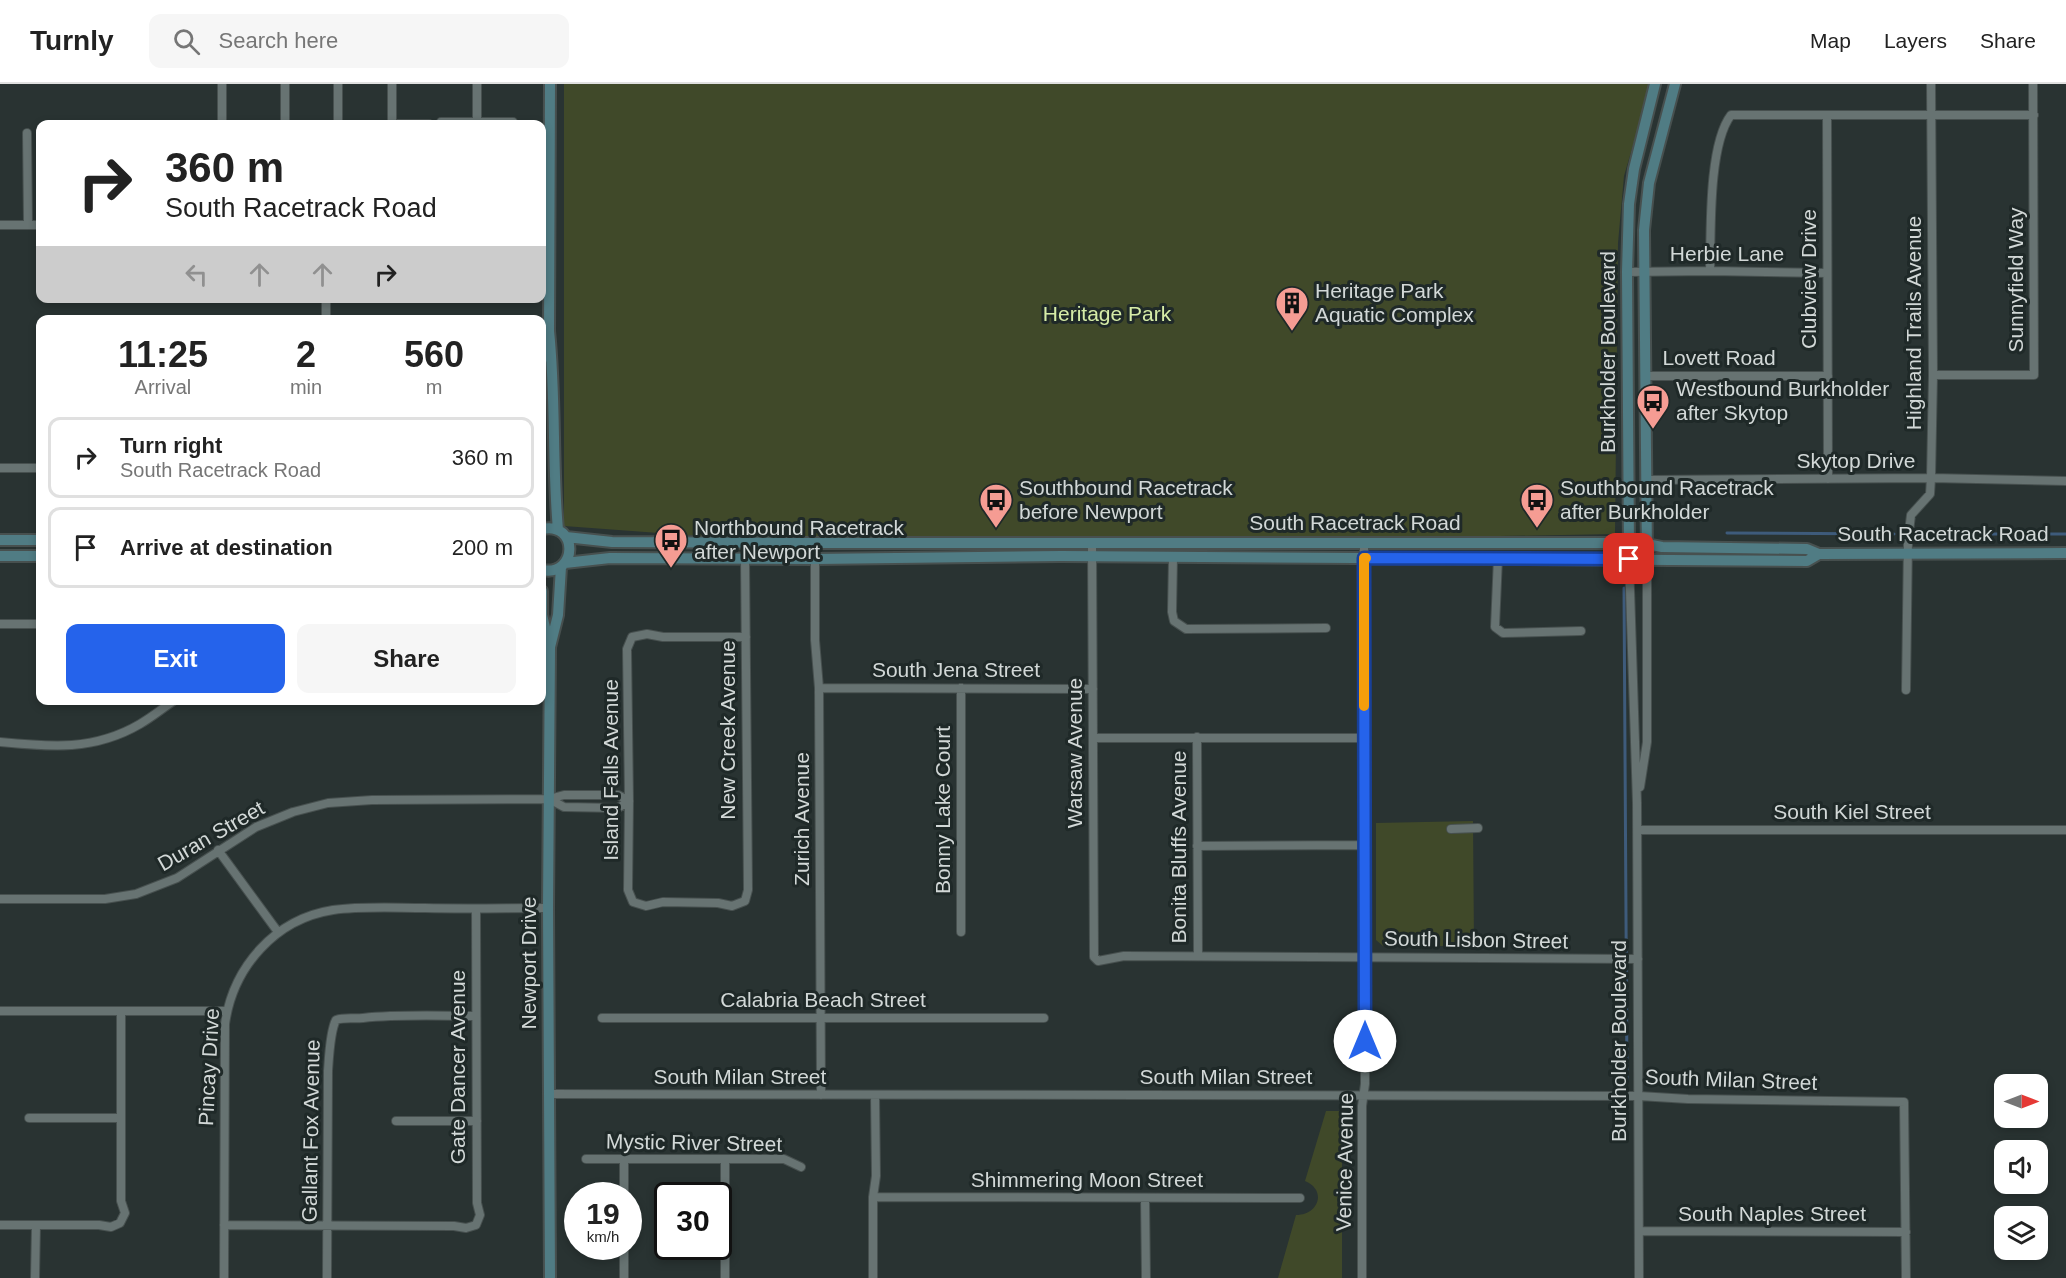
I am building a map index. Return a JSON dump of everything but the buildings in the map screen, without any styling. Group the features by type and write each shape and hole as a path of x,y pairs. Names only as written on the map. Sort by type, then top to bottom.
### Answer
{"main road":[{"path":"546,132 550,84"},
{"name":"Burkholder Boulevard","path":"1629,559 1627,272 1629,204 1634,169 1655,84"},
{"name":"Burkholder Boulevard","path":"1647,559 1644,230 1649,183 1675,84"},
{"path":"546,336 553,368 555,501 562,533"},
{"name":"South Racetrack Road","path":"546,530 612,542 1629,543 1662,547 1807,549 1819,554 2066,553"},
{"name":"Newport Drive","path":"550,1278 548,908 550,647 558,615 563,565 570,549 562,533"},
{"path":"0,540 36,540"},
{"name":"South Racetrack Road","path":"546,570 610,558 816,559 1092,556 1806,561 1819,554"},
{"path":"0,556 36,556"},
{"name":"Newport Drive","path":"546,631 550,647"}],"street":[{"path":"222,84 222,120"},
{"path":"285,84 285,120"},
{"path":"338,84 338,120"},
{"path":"392,84 392,120"},
{"path":"477,84 477,120"},
{"name":"Highland Trails Avenue","path":"1906,690 1907,554 1911,515 1930,494 1931,478 1933,375 1931,84"},
{"name":"Sunnyfield Way","path":"1933,375 2034,375 2033,84"},
{"path":"1710,271 1711,198 1717,155 1725,123 1731,116 1740,114 2034,115"},
{"name":"Clubview Drive","path":"1827,115 1828,479"},
{"path":"27,134 28,225"},
{"path":"0,225 36,225"},
{"name":"Herbie Lane","path":"1627,272 1827,273"},
{"name":"Lovett Road","path":"1646,376 1828,376"},
{"path":"0,468 36,468"},
{"name":"Skytop Drive","path":"1646,480 1931,478 2066,481"},
{"name":"Venice Avenue","path":"1362,1278 1365,956 1364,542"},
{"name":"Zurich Avenue","path":"815,543 815,640 819,688 821,1095"},
{"name":"Warsaw Avenue","path":"1092,543 1094,957 1098,961"},
{"path":"1173,557 1172,612 1174,621 1186,629 1326,628"},
{"name":"New Creek Avenue","path":"633,903 646,906 663,902 685,902 718,903 732,906 744,901 748,890 745,558"},
{"path":"1498,558 1495,627 1503,633 1581,631"},
{"name":"Burkholder Boulevard","path":"1629,559 1638,830 1639,1278"},
{"name":"Burkholder Boulevard","path":"1637,803 1647,742 1647,559"},
{"path":"0,624 36,624"},
{"name":"Island Falls Avenue","path":"633,903 628,890 627,649 632,637 647,634 663,637 746,637"},
{"name":"South Jena Street","path":"819,688 1093,689"},
{"name":"Bonny Lake Court","path":"961,688 961,932"},
{"path":"0,742 50,747 93,743 126,732 141,724 163,705"},
{"name":"Bonita Bluffs Avenue","path":"1197,737 1198,957"},
{"path":"1093,738 1364,738"},
{"path":"564,795 618,795 629,801 618,808 564,807 549,799 564,795"},
{"name":"Duran Street","path":"0,899 105,899 136,894 177,878 256,827 309,807 328,803 372,800 549,799"},
{"path":"1451,829 1478,828"},
{"name":"South Kiel Street","path":"1638,830 2066,830"},
{"path":"1197,846 1365,845"},
{"path":"218,850 278,932"},
{"name":"Pincay Drive","path":"224,1278 224,1056 227,1011 232,994 245,968 265,944 278,932 305,918 332,910 548,908"},
{"name":"Gate Dancer Avenue","path":"327,1225 466,1228 476,1225 480,1215 477,1203 476,909"},
{"name":"South Lisbon Street","path":"1098,961 1124,957 1365,956 1461,959 1638,959"},
{"path":"0,1011 227,1011"},
{"path":"0,1225 111,1227 120,1223 124,1213 121,1201 121,1011"},
{"name":"Gallant Fox Avenue","path":"327,1278 328,1071 331,1029 336,1020 345,1017 476,1016"},
{"name":"Calabria Beach Street","path":"602,1018 1044,1018"},
{"name":"South Milan Street","path":"549,1094 1639,1096 1688,1099 1904,1102 1906,1232"},
{"path":"873,1278 873,1197 876,1176 875,1095"},
{"path":"29,1118 121,1118"},
{"path":"396,1121 477,1121"},
{"name":"Mystic River Street","path":"586,1159 784,1159 801,1167"},
{"path":"624,1159 624,1182"},
{"path":"725,1159 725,1278"},
{"name":"Shimmering Moon Street","path":"873,1197 1300,1198"},
{"path":"1145,1198 1146,1278"},
{"path":"35,1278 36,1225"},
{"path":"224,1226 327,1225"},
{"name":"South Naples Street","path":"1639,1232 1906,1232"},
{"path":"1906,1232 1906,1278"},
{"path":"624,1260 624,1278"}],"green space":[{"name":"Heritage Park","path":"564,84 1651,84 1624,176 1618,243 1615,534 1116,543 793,543 564,526"},
{"path":"1473,821 1474,946 1383,946 1376,940 1376,823"},
{"path":"1326,1111 1342,1111 1342,1278 1278,1278 1296,1215 1310,1211 1315,1207 1317,1201 1316,1190 1305,1181"}],"waterway":[{"path":"1727,533 1894,534"},
{"path":"1925,534 2066,534"},
{"path":"1624,588 1627,1081"}],"slow traffic":[{"path":"1364,706 1364,558 1366,558"}],"place":[{"name":"Heritage Park Aquatic Complex","path":"1292,332"},
{"name":"Westbound Burkholder after Skytop","path":"1653,430"},
{"name":"Southbound Racetrack before Newport","path":"996,529"},
{"name":"Southbound Racetrack after Burkholder","path":"1537,529"},
{"name":"Northbound Racetrack after Newport","path":"671,569"}],"route":[{"path":"1365,1041 1364,558 1629,559"}]}
